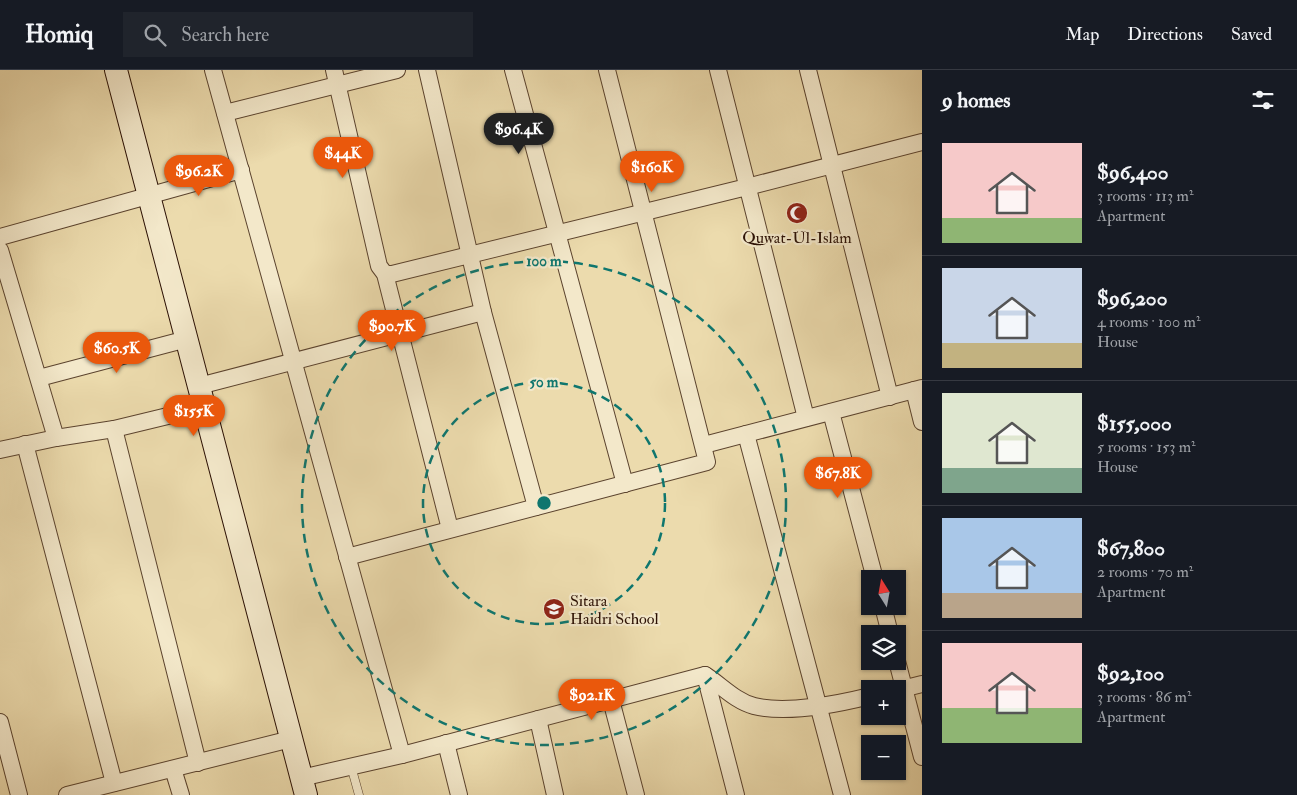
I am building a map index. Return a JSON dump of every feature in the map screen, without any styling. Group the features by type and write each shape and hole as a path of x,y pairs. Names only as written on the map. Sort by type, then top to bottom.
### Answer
{"street":[{"path":"116,70 304,787 351,766 705,675"},
{"path":"213,70 402,754"},
{"path":"225,113 336,77 397,70"},
{"path":"427,70 483,312 536,507"},
{"path":"513,70 625,484"},
{"path":"347,557 707,462 607,70"},
{"path":"718,70 806,418"},
{"path":"808,70 890,397"},
{"path":"336,77 379,266 385,274 450,530"},
{"path":"385,274 392,274 643,211 747,188 922,142"},
{"path":"0,237 240,170"},
{"path":"0,250 56,438"},
{"path":"0,450 56,438 114,429 293,361 483,312"},
{"path":"39,378 187,339"},
{"path":"704,445 918,389 922,422"},
{"path":"830,412 873,570"},
{"path":"114,429 198,762"},
{"path":"746,434 842,795"},
{"path":"25,444 114,784"},
{"path":"705,675 735,698 754,706 785,708 846,702 861,698"},
{"path":"705,675 736,795"},
{"path":"906,688 922,684"},
{"path":"611,700 636,795"},
{"path":"906,705 922,757"},
{"path":"538,719 555,795"},
{"path":"1,733 19,795"},
{"path":"67,795 88,793 114,784 198,762 291,740"},
{"path":"446,743 459,795"},
{"path":"174,769 181,795"}],"lane":[{"path":"351,766 359,795"}],"place":[{"name":"Quwat-Ul-Islam","path":"797,213"},
{"name":"Sitara Haidri School","path":"554,609"}]}
